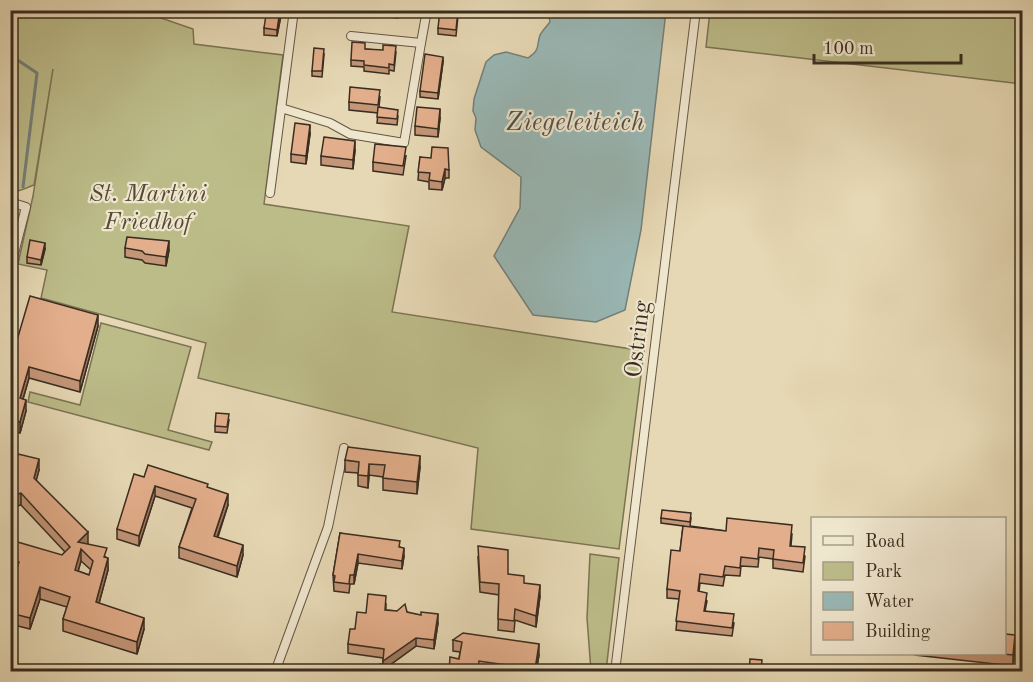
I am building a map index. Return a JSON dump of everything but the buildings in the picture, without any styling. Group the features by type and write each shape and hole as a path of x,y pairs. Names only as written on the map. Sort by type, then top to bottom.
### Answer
{"street":[{"path":"270,193 294,10"},
{"path":"281,108 330,123 350,134 404,142 427,10"},
{"name":"Ostring","path":"615,672 696,10"},
{"path":"351,36 421,43"},
{"path":"10,202 26,207 10,269"},
{"path":"275,672 330,521 344,448"}],"green space":[{"name":"St. Martini Friedhof","path":"10,11 81,11 84,16 88,11 141,11 193,29 194,44 283,55 264,204 409,226 392,312 644,351 619,549 471,529 478,448 198,378 206,343 41,298 47,270 18,264 33,196 53,69 34,185 19,191 10,190"},
{"path":"710,11 1022,11 1022,84 706,47"},
{"path":"101,323 191,347 168,430 212,442 209,450 28,402 30,392 80,405"},
{"path":"590,554 619,558 606,671 591,671 587,618"}],"water":[{"name":"Ziegeleiteich","path":"548,11 666,11 641,230 625,310 596,322 533,315 494,256 520,208 521,177 481,147 475,130 474,99 486,62 494,55 506,52 528,58 535,52 540,35 550,22"}],"waterway":[{"path":"10,55 37,73 23,187"}]}
